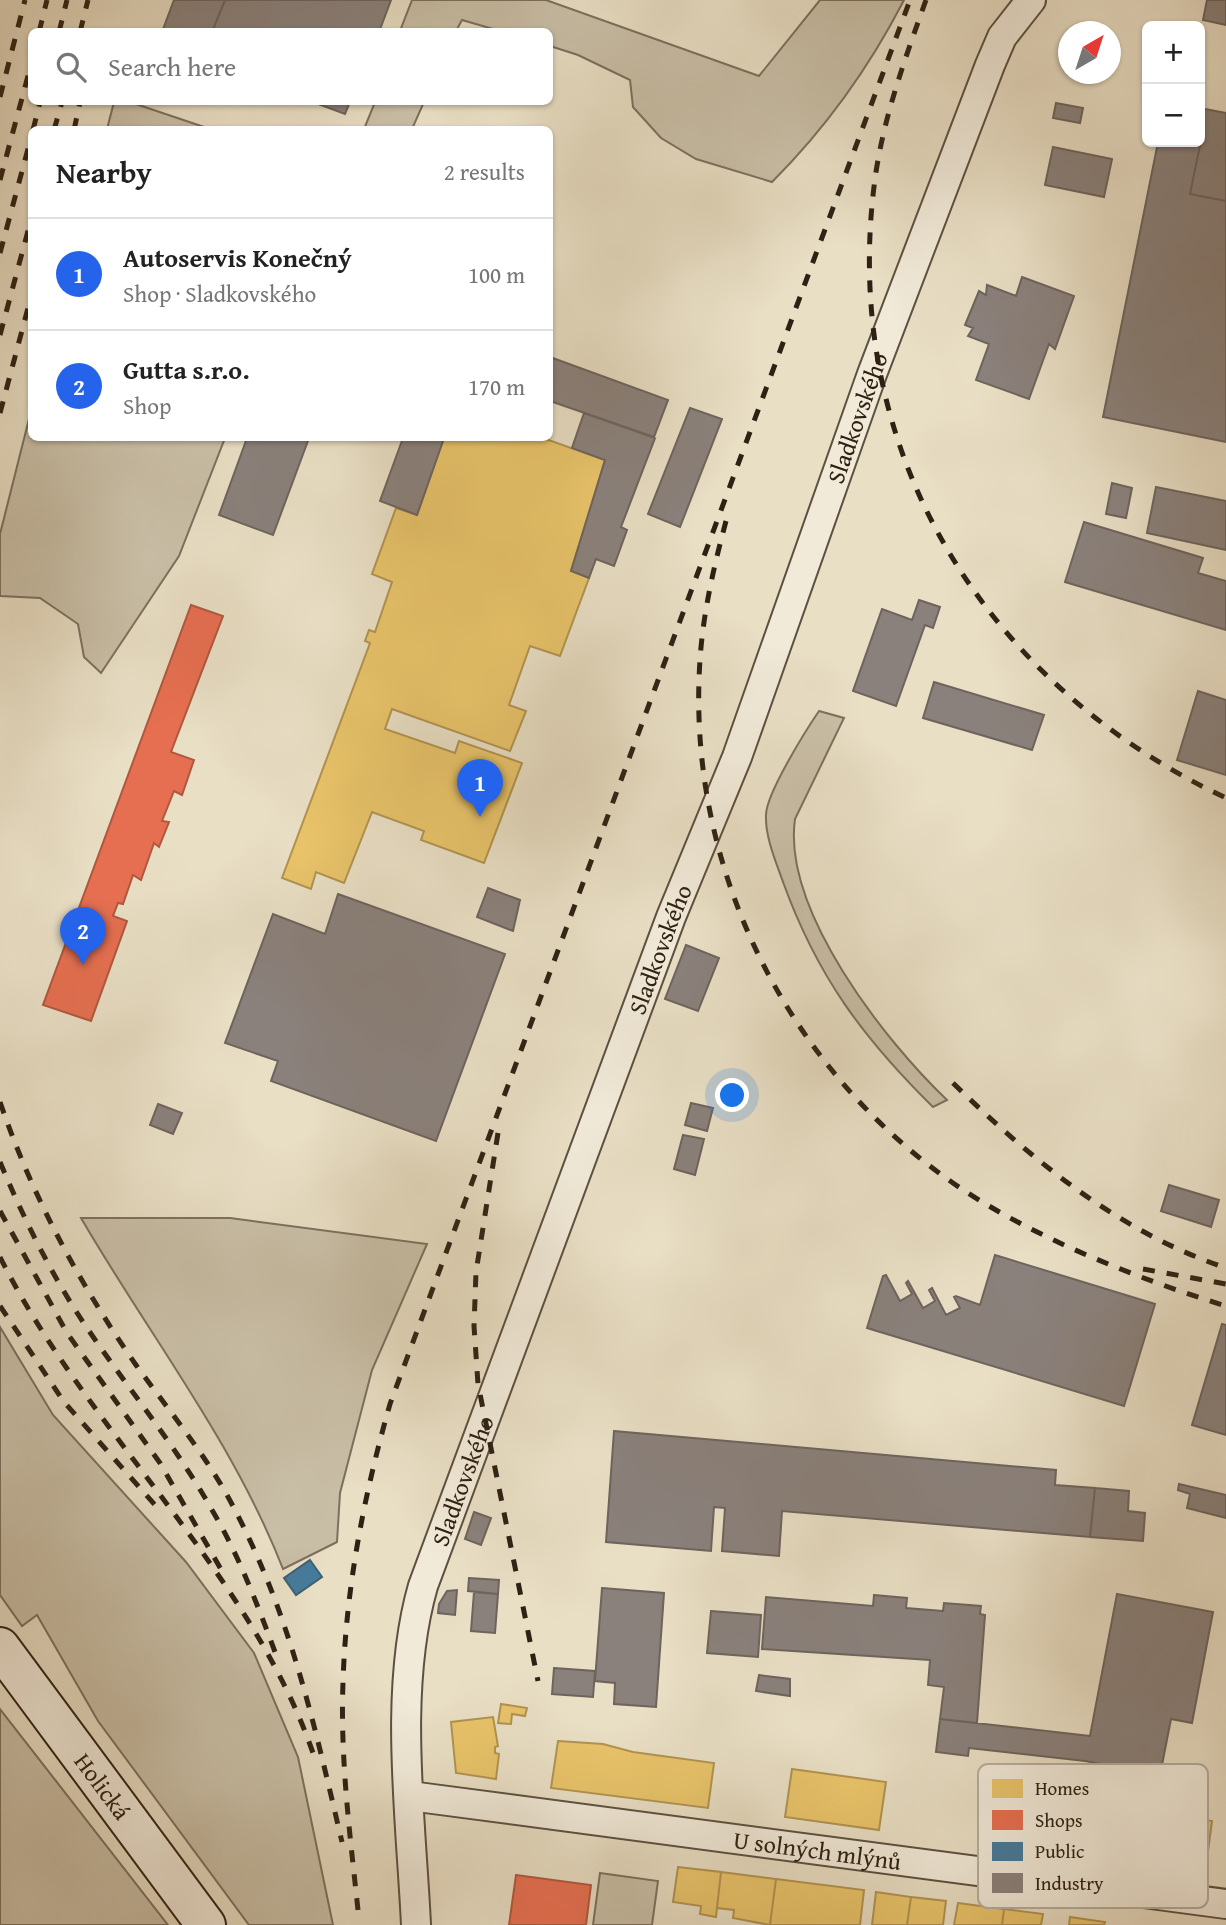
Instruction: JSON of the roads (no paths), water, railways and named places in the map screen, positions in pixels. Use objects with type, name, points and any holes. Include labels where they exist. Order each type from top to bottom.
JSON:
[{"type":"street","name":"Sladkovského","points":[[416,1925],[408,1663],[411,1626],[423,1587],[671,917],[737,757],[875,366],[990,65],[1002,37],[1031,0]]},
{"type":"street","name":"Holická","points":[[0,1647],[206,1925]]},
{"type":"street","name":"U solných mlýnů","points":[[410,1796],[978,1871]]},
{"type":"street","name":"U solných mlýnů","points":[[1208,1902],[1226,1904]]},
{"type":"railway","points":[[0,97],[25,0]]},
{"type":"railway","points":[[40,28],[47,0]]},
{"type":"railway","points":[[60,28],[67,0]]},
{"type":"railway","points":[[81,28],[88,0]]},
{"type":"railway","points":[[358,1910],[344,1768],[342,1711],[345,1647],[358,1542],[372,1472],[390,1404],[910,0]]},
{"type":"railway","points":[[926,0],[897,85],[880,150],[876,172],[870,272],[879,368],[905,459],[944,544],[997,621],[1062,690],[1139,749],[1226,798]]},
{"type":"railway","points":[[0,180],[28,76]]},
{"type":"railway","points":[[34,126],[39,105]]},
{"type":"railway","points":[[55,126],[61,105]]},
{"type":"railway","points":[[75,126],[79,105]]},
{"type":"railway","points":[[0,253],[28,149]]},
{"type":"railway","points":[[0,335],[28,231]]},
{"type":"railway","points":[[0,413],[28,308]]},
{"type":"railway","points":[[726,521],[710,590],[700,660],[700,737],[710,812],[730,885],[758,954],[795,1020],[841,1081],[893,1135],[953,1183],[1015,1221],[1085,1254],[1157,1283],[1226,1306]]},
{"type":"railway","points":[[953,1083],[1014,1140],[1079,1191],[1149,1235],[1226,1268]]},
{"type":"railway","points":[[0,1102],[42,1205],[76,1271],[136,1365],[206,1461],[249,1537],[297,1665],[342,1842]]},
{"type":"railway","points":[[498,1133],[476,1272],[474,1326],[478,1384],[538,1681]]},
{"type":"railway","points":[[0,1162],[59,1284],[166,1438],[222,1528],[248,1583],[278,1660]]},
{"type":"railway","points":[[0,1211],[67,1333],[160,1463],[222,1571]]},
{"type":"railway","points":[[0,1257],[36,1321],[76,1382],[209,1562],[250,1623],[285,1687],[313,1753]]},
{"type":"railway","points":[[1143,1269],[1226,1284]]},
{"type":"railway","points":[[0,1306],[64,1402],[155,1505]]},
{"type":"place","name":"Autoservis Konečný","points":[[480,817]]},
{"type":"place","name":"Gutta s.r.o.","points":[[83,965]]}]
